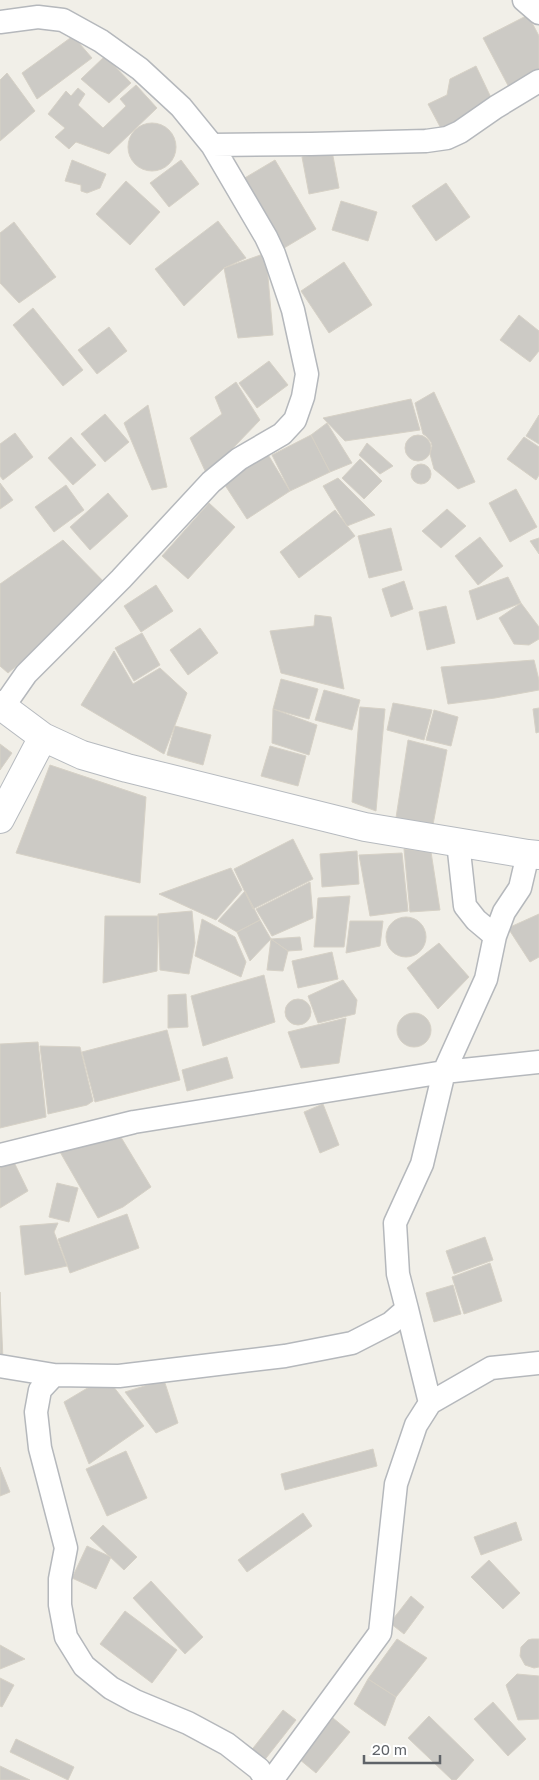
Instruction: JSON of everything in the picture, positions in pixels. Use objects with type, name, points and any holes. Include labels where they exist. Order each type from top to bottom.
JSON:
[{"type":"street","points":[[524,0],[539,13]]},
{"type":"street","points":[[0,22],[38,17],[63,20],[101,41],[140,69],[174,101],[212,144],[274,254],[294,310],[307,374],[295,420],[282,434],[239,459],[211,482],[121,579],[26,674],[2,706],[43,737],[82,755],[127,768],[365,827],[534,854],[520,888],[504,912],[495,936],[486,979],[444,1072],[422,1164],[395,1223],[398,1274],[430,1403]]},
{"type":"street","points":[[212,144],[311,144],[426,141],[447,138],[460,132],[496,107],[539,82]]},
{"type":"street","points":[[0,819],[43,737]]},
{"type":"street","points":[[458,842],[465,906],[476,920],[495,936]]},
{"type":"street","points":[[0,1155],[134,1122],[444,1072],[539,1062]]},
{"type":"street","points":[[0,1366],[54,1375],[119,1376],[304,1352],[352,1344],[391,1323],[408,1309]]},
{"type":"street","points":[[272,1780],[380,1633],[396,1484],[416,1425],[430,1403],[491,1368],[539,1363]]},
{"type":"street","points":[[54,1375],[40,1390],[36,1412],[40,1448],[66,1548],[60,1579],[60,1605],[66,1637],[84,1666],[111,1688],[135,1701],[188,1723],[227,1744],[259,1769],[266,1780]]},
{"type":"building","points":[[528,15],[539,36],[539,78],[512,93],[483,38]]},
{"type":"building","points":[[73,36],[92,58],[37,99],[22,73]]},
{"type":"building","points":[[105,56],[131,83],[109,103],[81,79]]},
{"type":"building","points":[[476,66],[495,106],[445,136],[428,104],[447,95],[450,79]]},
{"type":"building","points":[[7,73],[35,111],[0,141],[0,80]]},
{"type":"building","points":[[136,85],[157,108],[109,154],[76,142],[69,149],[55,137],[65,128],[48,114],[66,91],[71,96],[78,88],[85,94],[78,105],[103,128],[126,106],[120,99]]},
{"type":"building","points":[[147,123],[157,123],[169,130],[176,142],[176,152],[169,164],[157,171],[147,171],[139,167],[132,160],[128,152],[128,142],[132,134],[139,127]]},
{"type":"building","points":[[332,151],[339,188],[309,194],[302,157]]},
{"type":"building","points":[[72,160],[106,174],[100,188],[87,193],[81,191],[81,185],[65,181]]},
{"type":"building","points":[[181,160],[199,184],[169,207],[150,183]]},
{"type":"building","points":[[275,160],[316,229],[279,251],[238,182]]},
{"type":"building","points":[[126,181],[160,212],[130,245],[96,214]]},
{"type":"building","points":[[446,183],[470,217],[436,241],[412,206]]},
{"type":"building","points":[[341,201],[377,212],[368,241],[332,230]]},
{"type":"building","points":[[218,221],[246,258],[224,268],[184,306],[155,269]]},
{"type":"building","points":[[14,222],[56,277],[19,303],[0,283],[0,233]]},
{"type":"building","points":[[266,253],[273,335],[238,338],[224,268]]},
{"type":"building","points":[[344,262],[372,305],[329,333],[301,291]]},
{"type":"building","points":[[33,308],[83,370],[63,386],[13,325]]},
{"type":"building","points":[[519,315],[539,331],[539,351],[530,362],[500,340]]},
{"type":"building","points":[[109,327],[127,351],[97,374],[78,350]]},
{"type":"building","points":[[269,361],[288,385],[257,408],[239,383]]},
{"type":"building","points":[[236,382],[260,420],[207,475],[190,438],[222,414],[215,397]]},
{"type":"building","points":[[434,392],[475,482],[458,489],[434,469],[430,454],[431,442],[423,434],[415,403]]},
{"type":"building","points":[[411,399],[420,430],[345,441],[323,418]]},
{"type":"building","points":[[148,405],[167,487],[152,490],[124,423]]},
{"type":"building","points":[[105,414],[129,442],[105,462],[81,434]]},
{"type":"building","points":[[539,415],[539,444],[526,436]]},
{"type":"building","points":[[327,423],[352,463],[330,472],[311,435]]},
{"type":"building","points":[[15,433],[33,457],[3,480],[0,476],[0,444]]},
{"type":"building","points":[[311,435],[330,472],[290,491],[272,455]]},
{"type":"building","points":[[418,435],[427,439],[431,448],[427,457],[418,461],[409,457],[405,448],[409,439]]},
{"type":"building","points":[[71,437],[96,465],[73,485],[48,458]]},
{"type":"building","points":[[524,437],[539,447],[539,475],[536,480],[507,459]]},
{"type":"building","points":[[367,443],[393,466],[380,474],[359,455]]},
{"type":"building","points":[[267,453],[290,491],[247,519],[223,482]]},
{"type":"building","points":[[360,459],[382,481],[364,499],[342,478]]},
{"type":"building","points":[[421,464],[428,467],[431,474],[428,481],[421,484],[414,481],[411,474],[414,467]]},
{"type":"building","points":[[338,478],[375,515],[347,526],[323,486]]},
{"type":"building","points":[[0,483],[13,500],[0,509]]},
{"type":"building","points":[[66,485],[84,510],[54,532],[35,507]]},
{"type":"building","points":[[516,489],[537,527],[510,542],[489,503]]},
{"type":"building","points":[[108,493],[128,516],[90,550],[70,527]]},
{"type":"building","points":[[209,503],[235,527],[188,579],[162,556]]},
{"type":"building","points":[[447,509],[466,526],[441,548],[422,531]]},
{"type":"building","points":[[335,510],[355,536],[299,578],[280,552]]},
{"type":"building","points":[[391,528],[402,570],[369,578],[358,536]]},
{"type":"building","points":[[480,537],[503,566],[478,585],[455,556]]},
{"type":"building","points":[[539,538],[539,554],[530,541]]},
{"type":"building","points":[[63,540],[110,588],[8,673],[0,666],[0,584]]},
{"type":"building","points":[[508,577],[521,603],[477,620],[469,591]]},
{"type":"building","points":[[404,581],[413,609],[391,617],[382,589]]},
{"type":"building","points":[[156,585],[173,611],[141,632],[124,606]]},
{"type":"building","points":[[521,603],[539,627],[539,639],[529,645],[514,644],[499,618]]},
{"type":"building","points":[[446,606],[455,643],[427,650],[419,612]]},
{"type":"building","points":[[315,615],[331,617],[344,689],[281,673],[270,631],[314,626]]},
{"type":"building","points":[[200,628],[218,653],[188,675],[170,650]]},
{"type":"building","points":[[142,633],[160,665],[134,681],[115,648]]},
{"type":"building","points":[[114,651],[133,684],[160,668],[187,693],[164,754],[81,705]]},
{"type":"building","points":[[534,660],[539,680],[539,690],[448,704],[441,667]]},
{"type":"building","points":[[281,679],[318,689],[309,719],[273,709]]},
{"type":"building","points":[[324,690],[360,700],[352,730],[315,720]]},
{"type":"building","points":[[393,703],[432,710],[424,740],[387,730]]},
{"type":"building","points":[[360,707],[385,709],[376,811],[352,802]]},
{"type":"building","points":[[539,708],[539,732],[536,733],[533,709]]},
{"type":"building","points":[[273,709],[317,725],[309,755],[272,743]]},
{"type":"building","points":[[434,710],[458,717],[451,746],[426,740]]},
{"type":"building","points":[[175,726],[211,735],[203,765],[167,755]]},
{"type":"building","points":[[408,740],[447,750],[432,830],[395,824]]},
{"type":"building","points":[[0,744],[12,753],[0,770]]},
{"type":"building","points":[[270,746],[306,756],[298,786],[261,776]]},
{"type":"building","points":[[50,765],[146,797],[140,883],[16,853]]},
{"type":"building","points":[[293,839],[313,879],[253,909],[234,869]]},
{"type":"building","points":[[404,849],[431,852],[440,910],[410,912]]},
{"type":"building","points":[[357,851],[359,884],[322,887],[320,854]]},
{"type":"building","points":[[402,853],[408,911],[370,916],[359,855]]},
{"type":"building","points":[[231,868],[242,890],[216,920],[159,894]]},
{"type":"building","points":[[310,882],[313,918],[272,936],[256,909]]},
{"type":"building","points":[[245,891],[260,920],[237,932],[218,921]]},
{"type":"building","points":[[350,896],[344,947],[314,947],[318,898]]},
{"type":"building","points":[[192,911],[195,943],[189,974],[160,970],[158,914]]},
{"type":"building","points":[[539,914],[539,957],[530,962],[508,928]]},
{"type":"building","points":[[105,916],[158,916],[157,971],[103,983]]},
{"type":"building","points":[[410,917],[417,920],[423,926],[426,937],[425,945],[417,954],[410,957],[402,957],[395,954],[387,945],[386,933],[389,926],[398,918]]},
{"type":"building","points":[[202,919],[235,937],[246,962],[241,977],[195,956]]},
{"type":"building","points":[[260,920],[271,939],[250,961],[237,932]]},
{"type":"building","points":[[350,921],[383,921],[380,946],[346,953]]},
{"type":"building","points":[[300,937],[302,950],[288,951],[271,939]]},
{"type":"building","points":[[271,939],[288,951],[283,971],[267,970]]},
{"type":"building","points":[[439,943],[469,977],[438,1009],[407,968]]},
{"type":"building","points":[[332,952],[338,979],[298,988],[292,961]]},
{"type":"building","points":[[264,975],[275,1022],[203,1046],[191,996]]},
{"type":"building","points":[[343,980],[357,1000],[355,1014],[318,1023],[308,996]]},
{"type":"building","points":[[186,994],[188,1027],[168,1028],[168,995]]},
{"type":"building","points":[[298,999],[307,1003],[311,1012],[307,1021],[298,1025],[289,1021],[285,1012],[289,1003]]},
{"type":"building","points":[[414,1013],[421,1014],[426,1018],[430,1023],[430,1037],[426,1042],[421,1046],[414,1047],[407,1046],[402,1042],[398,1037],[397,1030],[398,1023],[402,1018],[407,1014]]},
{"type":"building","points":[[346,1018],[339,1063],[301,1068],[288,1032]]},
{"type":"building","points":[[167,1030],[180,1080],[95,1102],[82,1052]]},
{"type":"building","points":[[38,1042],[46,1117],[0,1128],[0,1044]]},
{"type":"building","points":[[40,1046],[80,1047],[93,1101],[87,1105],[48,1114]]},
{"type":"building","points":[[227,1057],[233,1078],[187,1091],[182,1070]]},
{"type":"building","points":[[323,1104],[339,1145],[320,1153],[304,1112]]},
{"type":"building","points":[[116,1129],[151,1187],[123,1207],[98,1218],[56,1145]]},
{"type":"building","points":[[11,1156],[28,1191],[0,1208],[0,1162]]},
{"type":"building","points":[[57,1183],[78,1188],[69,1222],[49,1217]]},
{"type":"building","points":[[127,1214],[139,1248],[70,1273],[58,1239]]},
{"type":"building","points":[[58,1223],[54,1232],[67,1266],[25,1275],[20,1226]]},
{"type":"building","points":[[485,1237],[493,1260],[454,1274],[446,1251]]},
{"type":"building","points":[[490,1263],[502,1301],[464,1314],[452,1277]]},
{"type":"building","points":[[453,1285],[461,1314],[434,1322],[426,1293]]},
{"type":"building","points":[[0,1292],[3,1359],[0,1357]]},
{"type":"building","points":[[106,1377],[144,1426],[89,1464],[64,1402]]},
{"type":"building","points":[[164,1380],[178,1423],[156,1433],[125,1392]]},
{"type":"building","points":[[373,1449],[377,1466],[285,1490],[281,1474]]},
{"type":"building","points":[[126,1451],[147,1498],[107,1516],[86,1469]]},
{"type":"building","points":[[0,1467],[10,1492],[0,1496]]},
{"type":"building","points":[[303,1513],[312,1526],[247,1572],[238,1560]]},
{"type":"building","points":[[516,1522],[522,1540],[481,1555],[474,1537]]},
{"type":"building","points":[[103,1525],[137,1557],[124,1570],[90,1538]]},
{"type":"building","points":[[87,1546],[111,1557],[96,1589],[72,1578]]},
{"type":"building","points":[[489,1560],[520,1593],[503,1609],[471,1577]]},
{"type":"building","points":[[151,1581],[203,1637],[185,1654],[133,1598]]},
{"type":"building","points":[[411,1596],[424,1607],[404,1634],[390,1623]]},
{"type":"building","points":[[125,1611],[177,1650],[152,1683],[100,1644]]},
{"type":"building","points":[[397,1639],[427,1658],[396,1697],[368,1679]]},
{"type":"building","points":[[539,1639],[539,1667],[534,1668],[525,1665],[520,1656],[521,1647],[528,1640]]},
{"type":"building","points":[[0,1645],[25,1659],[0,1669]]},
{"type":"building","points":[[517,1674],[539,1676],[539,1719],[518,1720],[506,1685]]},
{"type":"building","points":[[0,1678],[14,1685],[2,1707],[0,1706]]},
{"type":"building","points":[[368,1679],[396,1697],[385,1726],[354,1704]]},
{"type":"building","points":[[493,1702],[526,1739],[508,1756],[474,1719]]},
{"type":"building","points":[[283,1710],[296,1720],[263,1762],[250,1752]]},
{"type":"building","points":[[429,1716],[474,1760],[456,1780],[452,1780],[408,1738]]},
{"type":"building","points":[[333,1718],[350,1732],[316,1773],[299,1759]]},
{"type":"building","points":[[16,1739],[74,1767],[68,1780],[10,1752]]},
{"type":"building","points":[[0,1766],[30,1780],[0,1780]]}]
